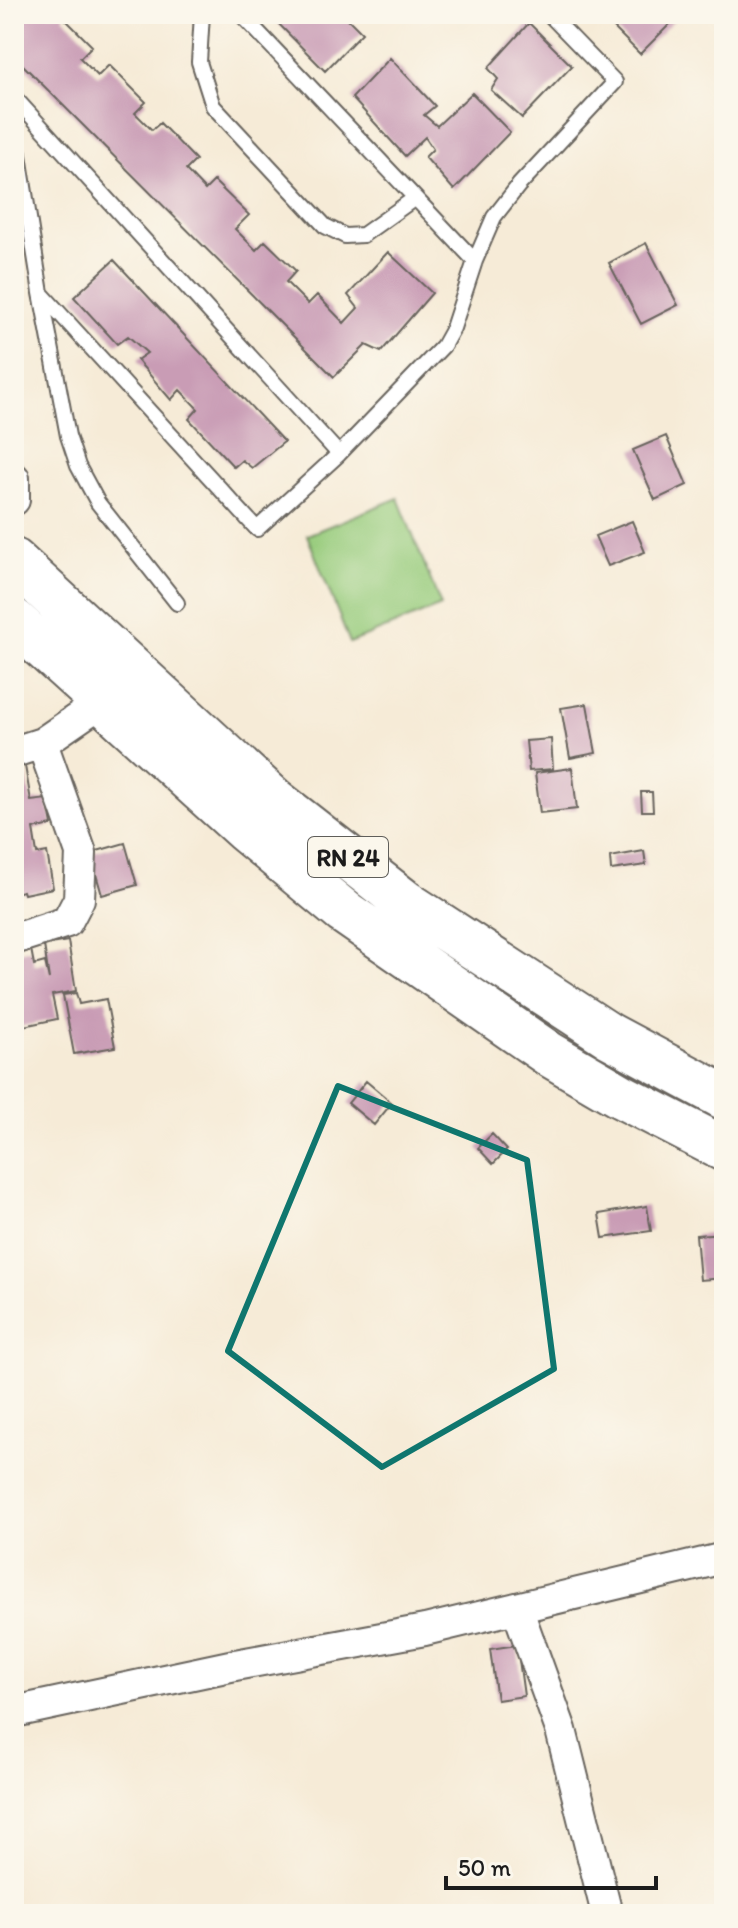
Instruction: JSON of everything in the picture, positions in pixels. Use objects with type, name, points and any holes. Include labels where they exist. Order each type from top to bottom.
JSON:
[{"type":"highway","name":"RN 24","points":[[14,561],[274,800],[406,903],[610,1036],[724,1097]]},
{"type":"highway","name":"RN 24","points":[[14,621],[244,829],[344,912],[549,1054],[621,1096],[724,1149]]},
{"type":"street","points":[[14,478],[14,500]]},
{"type":"street","points":[[14,939],[67,922],[79,899],[81,853],[28,747],[103,701]]},
{"type":"street","points":[[14,1712],[235,1665],[425,1630],[724,1558]]},
{"type":"street","points":[[517,1608],[561,1730],[607,1914]]},
{"type":"lane","points":[[202,14],[199,62],[213,106],[325,226],[345,236],[363,235],[415,198]]},
{"type":"lane","points":[[241,14],[475,261]]},
{"type":"lane","points":[[41,293],[257,529],[339,454],[443,346],[453,328],[475,261],[494,217],[519,185],[615,82],[549,14]]},
{"type":"lane","points":[[14,97],[339,454]]},
{"type":"lane","points":[[14,137],[68,436],[78,466],[98,503],[177,603]]},
{"type":"highlighted area","points":[[338,1086],[527,1160],[554,1369],[382,1467],[228,1351]]},
{"type":"green space","points":[[398,498],[441,606],[350,643],[307,535]]},
{"type":"building","points":[[14,14],[66,14],[63,17],[92,46],[80,58],[98,76],[109,65],[146,102],[135,113],[152,130],[160,123],[196,160],[186,170],[205,190],[214,181],[249,215],[235,229],[256,250],[265,241],[296,271],[286,282],[308,304],[317,295],[344,323],[358,308],[348,295],[388,252],[432,293],[381,352],[366,345],[334,377],[14,56]]},
{"type":"building","points":[[269,14],[343,14],[362,33],[325,71]]},
{"type":"building","points":[[600,14],[680,14],[640,54]]},
{"type":"building","points":[[529,23],[572,66],[522,118],[491,90],[498,79],[488,68]]},
{"type":"building","points":[[390,58],[435,106],[424,115],[437,126],[472,93],[510,132],[454,190],[425,157],[433,149],[425,137],[405,156],[352,98]]},
{"type":"building","points":[[646,243],[678,305],[641,324],[609,263]]},
{"type":"building","points":[[114,260],[284,442],[252,468],[242,460],[234,467],[189,419],[198,409],[180,390],[171,400],[137,360],[147,353],[128,336],[117,344],[74,297]]},
{"type":"building","points":[[666,436],[687,485],[655,500],[633,450]]},
{"type":"building","points":[[632,521],[645,552],[608,566],[595,536]]},
{"type":"building","points":[[587,704],[596,753],[570,758],[561,708]]},
{"type":"building","points":[[551,739],[553,769],[529,771],[526,741]]},
{"type":"building","points":[[25,766],[31,801],[47,799],[52,825],[33,829],[37,854],[47,852],[53,888],[24,894],[23,891],[14,893],[14,768]]},
{"type":"building","points":[[572,768],[577,809],[540,813],[535,773]]},
{"type":"building","points":[[641,792],[652,792],[653,811],[642,811]]},
{"type":"building","points":[[125,843],[137,885],[102,895],[90,853]]},
{"type":"building","points":[[644,851],[646,865],[611,870],[610,857]]},
{"type":"building","points":[[68,941],[76,991],[52,995],[57,1019],[14,1028],[14,953],[31,949],[34,965],[45,962],[49,979],[44,945]]},
{"type":"building","points":[[76,993],[79,1004],[106,999],[115,1047],[74,1054],[63,995]]},
{"type":"building","points":[[366,1081],[392,1103],[374,1125],[348,1103]]},
{"type":"building","points":[[492,1134],[507,1150],[493,1164],[478,1148]]},
{"type":"building","points":[[647,1206],[651,1231],[603,1238],[599,1214]]},
{"type":"building","points":[[724,1233],[724,1278],[700,1280],[696,1235]]},
{"type":"building","points":[[517,1645],[524,1696],[497,1700],[490,1649]]}]
